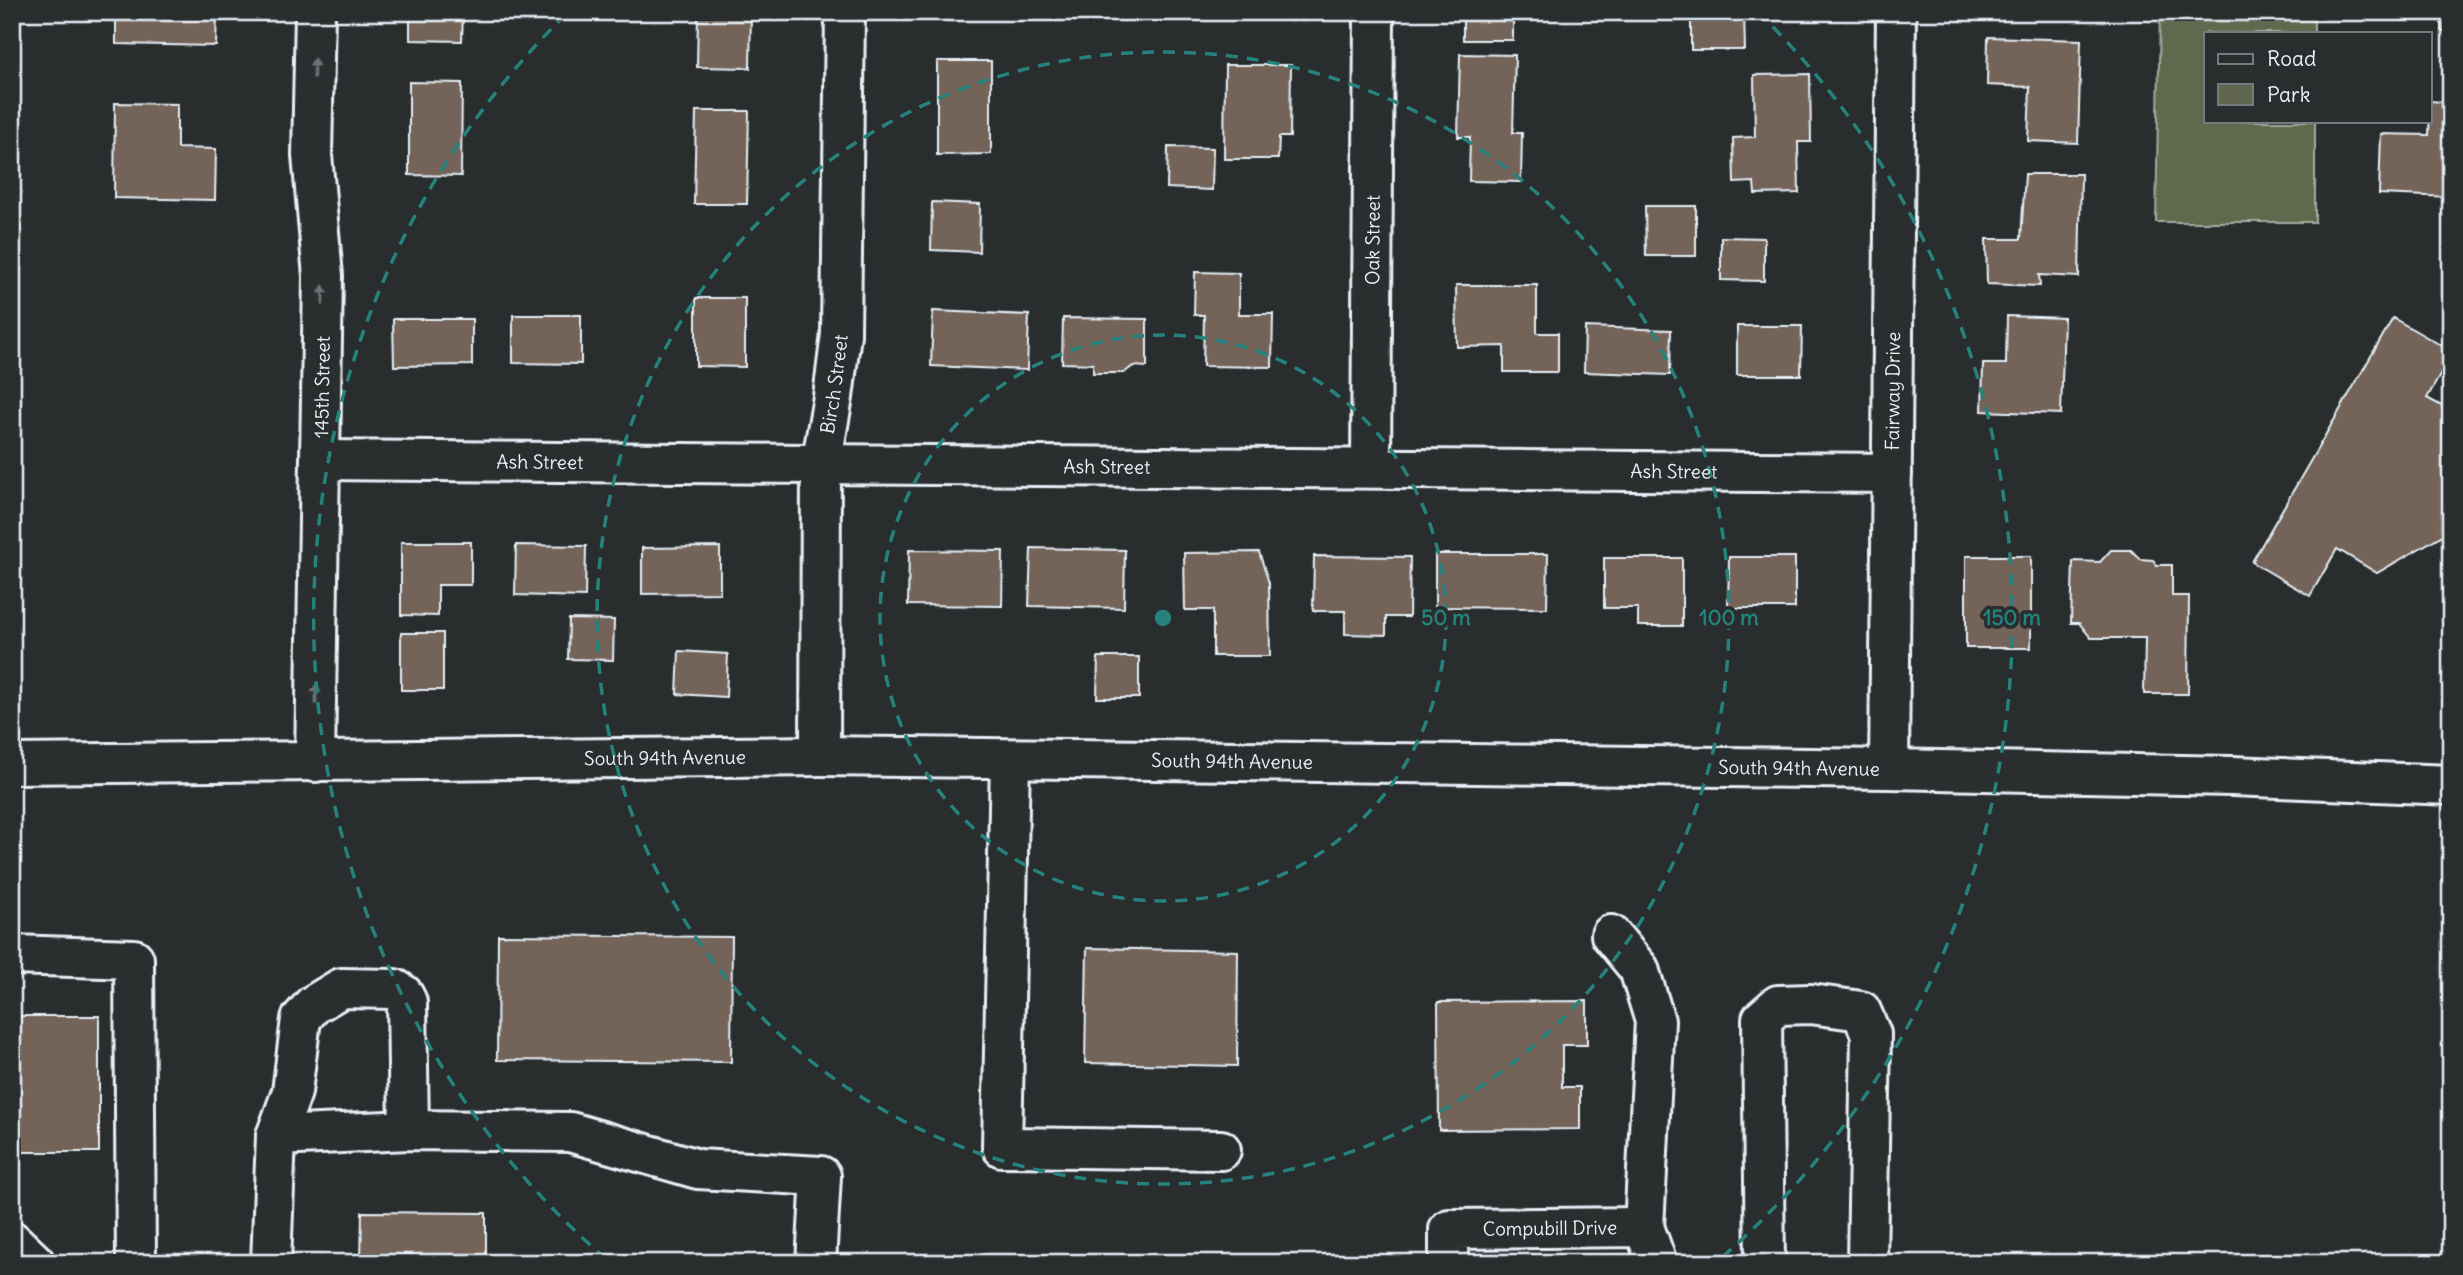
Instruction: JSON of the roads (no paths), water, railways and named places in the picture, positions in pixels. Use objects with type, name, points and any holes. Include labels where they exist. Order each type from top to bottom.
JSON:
[{"type":"street","name":"145th Street","points":[[315,12],[312,155],[323,276],[315,762]]},
{"type":"street","name":"Birch Street","points":[[820,756],[821,465],[841,334],[845,12]]},
{"type":"street","name":"Oak Street","points":[[1371,468],[1374,12]]},
{"type":"street","name":"Fairway Drive","points":[[1889,769],[1896,12]]},
{"type":"street","name":"Ash Street","points":[[321,460],[1892,473]]},
{"type":"street","name":"South 94th Avenue","points":[[12,764],[820,756],[1889,769],[2232,776],[2451,785]]},
{"type":"street","points":[[1010,759],[1002,1147],[1221,1150]]},
{"type":"street","points":[[1611,935],[1639,970],[1655,1021],[1644,1227]]},
{"type":"street","points":[[12,955],[134,959],[136,1263]]},
{"type":"street","points":[[271,1263],[276,1136],[292,1092],[301,1019],[313,1005],[341,988],[395,989],[403,994],[407,1002],[409,1130]]},
{"type":"street","points":[[1765,1263],[1762,1019],[1778,1004],[1811,1004],[1861,1011],[1871,1034],[1867,1263]]},
{"type":"street","points":[[276,1136],[409,1130],[570,1132],[698,1169],[821,1176],[816,1263]]},
{"type":"street","name":"Compubill Drive","points":[[1449,1263],[1449,1229],[1644,1227],[1657,1263]]},
{"type":"street","points":[[12,1241],[36,1263]]}]
